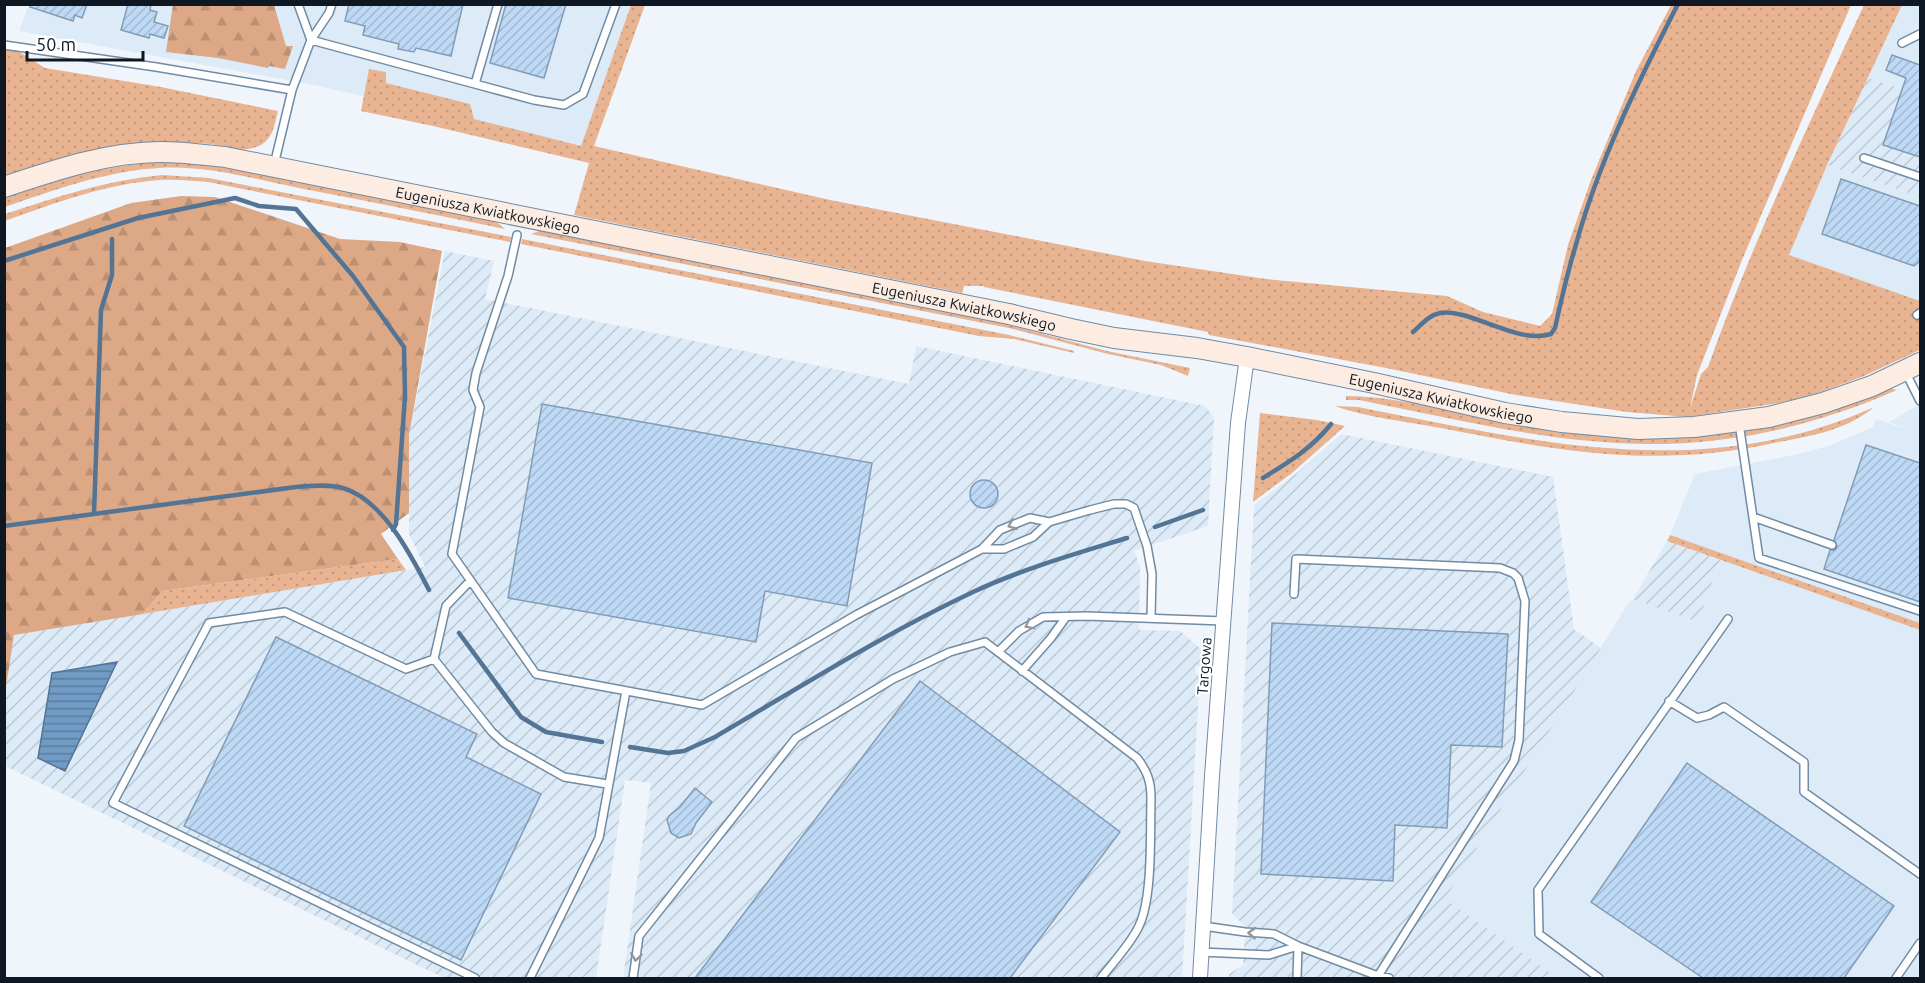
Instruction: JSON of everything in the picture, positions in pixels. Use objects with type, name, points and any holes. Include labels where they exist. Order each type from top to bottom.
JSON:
[{"type":"main road","name":"Eugeniusza Kwiatkowskiego","points":[[4,187],[84,163],[141,153],[161,152],[214,156],[1009,314],[1071,329],[1247,357],[1374,383],[1478,408],[1562,422],[1647,429],[1739,422],[1823,403],[1872,386],[1913,367]]},
{"type":"street","name":"Targowa","points":[[1200,978],[1211,787],[1238,423],[1247,357]]},
{"type":"lane","points":[[298,4],[311,40]]},
{"type":"lane","points":[[274,168],[292,90],[311,40],[329,13],[332,4]]},
{"type":"lane","points":[[474,84],[498,4]]},
{"type":"lane","points":[[311,40],[534,100],[564,105],[583,94],[616,4]]},
{"type":"lane","points":[[1902,43],[1920,34]]},
{"type":"lane","points":[[4,45],[292,90]]},
{"type":"lane","points":[[1864,158],[1920,177]]},
{"type":"lane","points":[[517,235],[508,276],[476,373],[473,390],[480,407],[452,554],[536,674],[702,705],[865,610],[982,549],[1000,530],[1030,518],[1049,522],[1114,504],[1126,504],[1134,508],[1147,546],[1152,574],[1151,618]]},
{"type":"lane","points":[[1913,367],[1920,401]]},
{"type":"lane","points":[[1739,422],[1759,558],[1920,611]]},
{"type":"lane","points":[[1753,517],[1832,544]]},
{"type":"lane","points":[[982,549],[1004,549],[1033,537],[1049,522]]},
{"type":"lane","points":[[1294,594],[1296,559],[1500,568],[1513,573],[1518,578],[1525,601],[1519,740],[1514,761],[1378,976]]},
{"type":"lane","points":[[434,659],[446,606],[470,581]]},
{"type":"lane","points":[[434,659],[406,669],[285,612],[209,623],[113,803],[475,978]]},
{"type":"lane","points":[[999,651],[1018,631],[1043,617],[1224,621]]},
{"type":"lane","points":[[1022,671],[1052,638],[1066,617]]},
{"type":"lane","points":[[1599,978],[1539,934],[1538,890],[1728,619]]},
{"type":"lane","points":[[633,978],[639,936],[796,738],[893,679],[950,652],[985,642],[1137,758],[1146,771],[1151,785],[1147,892],[1144,910],[1139,928],[1101,978]]},
{"type":"lane","points":[[434,659],[492,732],[504,743],[564,777],[607,784]]},
{"type":"lane","points":[[530,978],[599,838],[607,784],[626,691]]},
{"type":"lane","points":[[1669,701],[1697,718],[1724,707],[1804,762],[1804,792],[1920,874]]},
{"type":"lane","points":[[1203,926],[1274,934],[1298,946],[1389,978]]},
{"type":"lane","points":[[1896,978],[1920,943]]},
{"type":"lane","points":[[1201,951],[1269,955],[1298,946]]},
{"type":"lane","points":[[1297,978],[1298,946]]},
{"type":"shaded area","points":[[29,4],[635,5],[582,148],[319,86],[19,31]]},
{"type":"shaded area","points":[[631,5],[645,5],[594,146],[830,200],[1145,261],[1266,279],[1447,296],[1483,312],[1540,326],[1552,314],[1568,245],[1591,180],[1636,71],[1671,5],[1851,5],[1742,260],[1697,375],[1690,408],[1701,374],[1708,367],[1762,229],[1864,5],[1902,5],[1827,165],[1789,255],[1920,301],[1920,350],[1864,376],[1815,394],[1779,403],[1687,417],[1627,412],[1516,395],[1209,335],[1208,332],[984,286],[964,286],[962,293],[574,215],[589,163],[361,111],[369,69],[386,72],[386,83],[470,104],[474,119],[581,146]]},
{"type":"shaded area","points":[[1902,5],[1920,5],[1920,95],[1868,78]]},
{"type":"shaded area","points":[[4,49],[16,50],[45,68],[161,87],[278,111],[269,138],[261,145],[250,149],[166,142],[120,145],[81,153],[5,176]]},
{"type":"shaded area","points":[[1868,78],[1920,95],[1920,197],[1827,165]]},
{"type":"shaded area","points":[[167,162],[244,171],[495,221],[505,229],[230,174],[177,168],[139,170],[100,177],[5,207],[4,197],[64,179],[105,169]]},
{"type":"shaded area","points":[[1827,165],[1920,197],[1920,301],[1788,255]]},
{"type":"shaded area","points":[[162,175],[209,178],[511,237],[510,242],[208,182],[179,180],[121,185],[62,201],[5,221],[5,214],[63,196],[102,185]]},
{"type":"shaded area","points":[[542,230],[994,321],[1107,351],[1190,368],[1188,376],[1161,365],[1108,354],[1009,328],[531,234]]},
{"type":"shaded area","points":[[522,239],[1009,335],[1074,351],[1074,353],[1014,339],[979,336],[521,244]]},
{"type":"shaded area","points":[[445,251],[494,261],[485,299],[909,384],[916,346],[1205,406],[1214,418],[1208,526],[1134,551],[1140,566],[1139,630],[1180,631],[1201,649],[1200,666],[1196,666],[1195,673],[1200,674],[1182,978],[623,978],[651,783],[625,780],[596,978],[444,978],[5,766],[5,694],[14,635],[425,567],[409,534],[409,435]]},
{"type":"shaded area","points":[[1889,388],[1897,390],[1823,418],[1785,428],[1747,436],[1670,444],[1631,444],[1562,438],[1475,424],[1359,400],[1346,400],[1346,396],[1391,399],[1502,422],[1572,433],[1619,437],[1664,437],[1710,434],[1799,419]]},
{"type":"shaded area","points":[[1920,404],[1920,623],[1670,535],[1695,474],[1799,454],[1831,445],[1873,427],[1876,419],[1911,431],[1889,422]]},
{"type":"shaded area","points":[[1335,406],[1358,407],[1552,442],[1616,449],[1680,450],[1744,445],[1808,431],[1872,409],[1840,427],[1803,437],[1731,451],[1648,456],[1607,454],[1526,444],[1373,416]]},
{"type":"shaded area","points":[[1260,413],[1345,426],[1292,473],[1253,502]]},
{"type":"shaded area","points":[[1341,434],[1553,477],[1574,629],[1601,648],[1445,899],[1558,978],[1229,978],[1229,974],[1243,965],[1244,954],[1245,926],[1232,914],[1254,505],[1298,472]]},
{"type":"shaded area","points":[[1670,535],[1920,623],[1920,630],[1667,541]]},
{"type":"shaded area","points":[[1667,541],[1720,560],[1698,622],[1633,599]]},
{"type":"shaded area","points":[[398,559],[406,570],[143,614],[162,591]]},
{"type":"shaded area","points":[[1720,560],[1920,630],[1920,978],[1558,978],[1444,899],[1627,605],[1633,599],[1698,622]]},
{"type":"green space","points":[[173,4],[274,5],[286,46],[293,46],[285,69],[166,52]]},
{"type":"green space","points":[[181,196],[215,197],[340,239],[400,242],[442,251],[409,435],[409,513],[381,534],[398,559],[162,591],[143,614],[14,635],[5,694],[5,248],[131,203]]},
{"type":"water","points":[[117,662],[65,771],[38,758],[52,673]]},
{"type":"building","points":[[30,4],[87,4],[82,18],[75,15],[73,21],[30,7]]},
{"type":"building","points":[[128,4],[151,4],[150,10],[157,12],[154,22],[168,26],[164,38],[150,34],[149,38],[121,30]]},
{"type":"building","points":[[349,4],[463,4],[451,56],[416,48],[414,52],[398,49],[399,44],[363,35],[365,26],[345,21]]},
{"type":"building","points":[[506,4],[566,4],[544,78],[490,63]]},
{"type":"building","points":[[1892,55],[1920,65],[1920,157],[1883,145],[1906,78],[1886,70]]},
{"type":"building","points":[[1841,179],[1920,206],[1920,261],[1914,266],[1822,234]]},
{"type":"building","points":[[542,404],[872,463],[847,606],[765,591],[756,642],[508,598]]},
{"type":"building","points":[[1866,445],[1920,463],[1920,602],[1824,569],[1830,550],[1835,550],[1837,546],[1834,540]]},
{"type":"building","points":[[984,480],[994,484],[998,494],[994,504],[984,508],[974,504],[970,494],[974,484]]},
{"type":"building","points":[[1272,623],[1508,634],[1502,747],[1451,745],[1447,828],[1395,825],[1393,881],[1261,874]]},
{"type":"building","points":[[276,637],[477,734],[466,757],[541,794],[461,960],[184,826]]},
{"type":"building","points":[[920,681],[1120,832],[1010,978],[695,978]]},
{"type":"building","points":[[1687,763],[1894,906],[1844,978],[1703,978],[1591,902]]},
{"type":"building","points":[[695,788],[712,802],[696,823],[691,834],[679,838],[671,833],[667,820]]},
{"type":"waterway","points":[[1413,332],[1432,316],[1452,313],[1524,335],[1551,334],[1555,328],[1572,258],[1595,185],[1634,93],[1678,4]]},
{"type":"waterway","points":[[4,261],[138,218],[235,198],[259,206],[296,209],[353,276],[404,347],[405,396],[396,524],[393,530]]},
{"type":"waterway","points":[[94,514],[101,310],[112,275],[112,239]]},
{"type":"waterway","points":[[1263,478],[1308,447],[1331,424]]},
{"type":"waterway","points":[[4,526],[296,487],[337,487],[357,494],[383,516],[414,561],[429,590]]},
{"type":"waterway","points":[[1155,527],[1203,510]]},
{"type":"waterway","points":[[630,747],[668,753],[684,751],[715,737],[875,643],[973,592],[1030,569],[1127,538]]},
{"type":"waterway","points":[[459,633],[521,717],[546,732],[602,742]]}]
